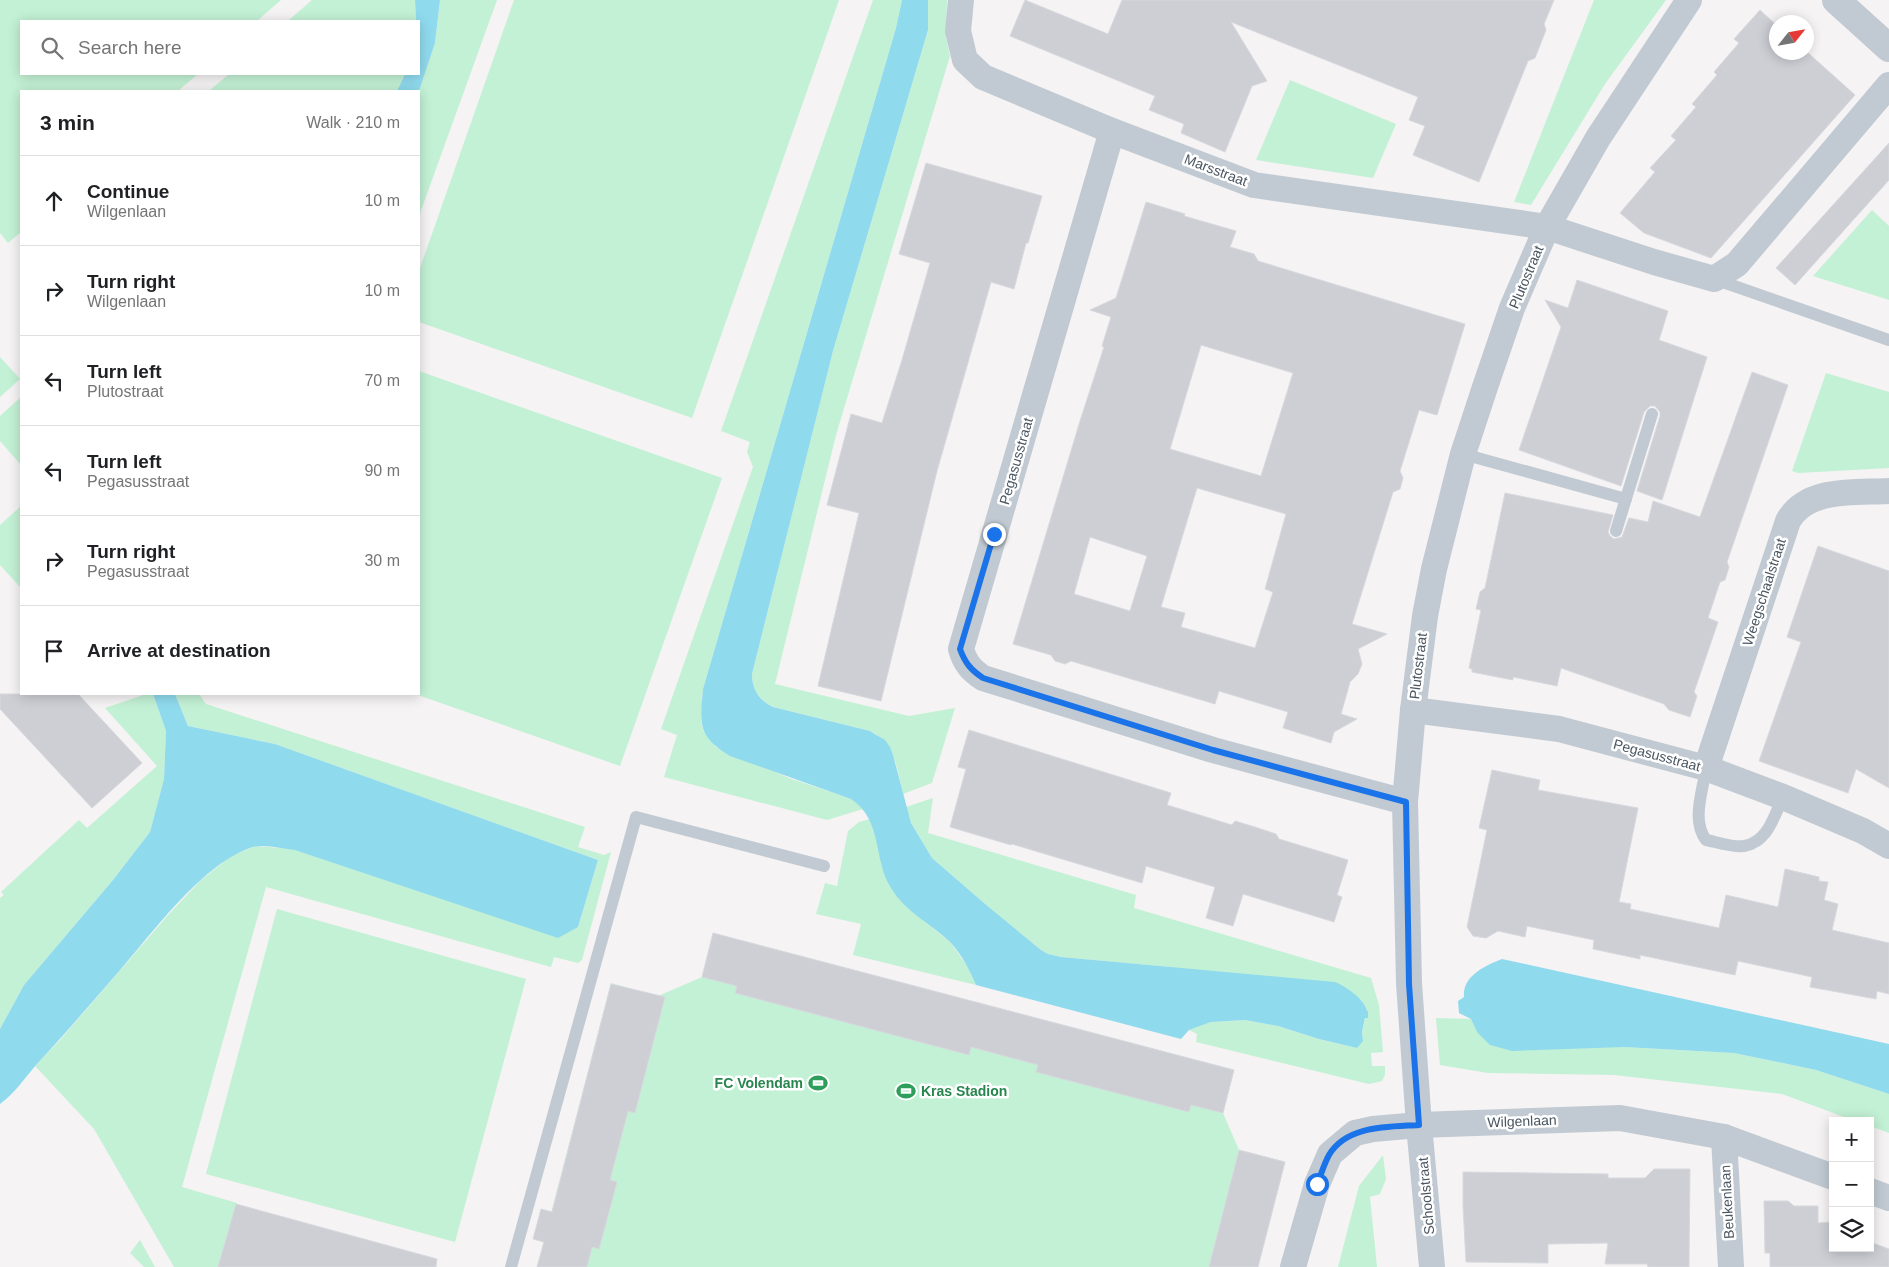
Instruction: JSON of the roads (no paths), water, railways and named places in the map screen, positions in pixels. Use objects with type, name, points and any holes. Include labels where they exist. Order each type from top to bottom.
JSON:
[{"type":"street","name":"Marsstraat","points":[[960,0],[958,31],[965,60],[983,77],[1112,131],[1254,185],[1547,227]]},
{"type":"street","name":"Plutostraat","points":[[1419,1125],[1409,984],[1406,802],[1413,710],[1425,616],[1434,569],[1463,454],[1512,308],[1547,227],[1598,138],[1689,0]]},
{"type":"street","points":[[1836,0],[1889,48]]},
{"type":"street","points":[[1547,227],[1654,262],[1714,279],[1737,264],[1889,85]]},
{"type":"street","name":"Pegasusstraat","points":[[1112,131],[960,649],[964,660],[972,670],[983,678],[1213,750],[1406,802]]},
{"type":"street","name":"Weegschaalstraat","points":[[1706,768],[1785,529],[1794,511],[1803,504],[1826,495],[1889,491]]},
{"type":"street","name":"Pegasusstraat","points":[[1413,710],[1559,729],[1706,768],[1783,797],[1863,831],[1889,846]]},
{"type":"street","name":"Wilgenlaan","points":[[1293,1267],[1317,1184],[1330,1154],[1355,1133],[1373,1129],[1419,1125],[1620,1118],[1724,1137],[1829,1176]]},
{"type":"street","name":"Schoolstraat","points":[[1419,1125],[1432,1267]]},
{"type":"street","name":"Beukenlaan","points":[[1724,1137],[1731,1267]]},
{"type":"street","points":[[1874,1192],[1889,1198]]},
{"type":"lane","points":[[1714,279],[1889,340]]},
{"type":"lane","points":[[1616,531],[1652,414]]},
{"type":"lane","points":[[1463,454],[1626,500]]},
{"type":"lane","points":[[1706,768],[1698,821],[1700,832],[1706,840],[1743,847],[1755,842],[1764,836],[1783,797]]},
{"type":"lane","points":[[511,1267],[636,818],[824,866]]},
{"type":"water","points":[[415,0],[440,0],[435,43],[419,90],[397,90],[405,75],[420,75],[420,20],[416,20]]},
{"type":"water","points":[[902,0],[928,0],[928,30],[833,351],[752,674],[755,690],[760,698],[773,707],[870,731],[885,740],[893,755],[911,823],[932,858],[1041,950],[1061,957],[1335,982],[1354,994],[1368,1011],[1368,1018],[1365,1018],[1362,1032],[1363,1041],[1357,1048],[1319,1039],[1278,1026],[1245,1020],[1211,1022],[1189,1030],[1181,1039],[976,985],[965,963],[951,943],[911,911],[891,888],[885,877],[873,829],[861,808],[851,799],[730,756],[711,742],[706,735],[703,728],[701,711],[703,689],[896,28]]},
{"type":"water","points":[[153,695],[175,695],[188,726],[275,744],[598,860],[578,927],[558,938],[295,850],[268,846],[253,847],[235,855],[216,867],[181,899],[15,1091],[0,1104],[0,1029],[24,985],[113,880],[150,832],[164,779],[166,731]]},
{"type":"water","points":[[1502,959],[1889,1044],[1889,1094],[1816,1070],[1734,1053],[1624,1047],[1512,1051],[1490,1045],[1477,1032],[1471,1019],[1459,1013],[1458,1001],[1464,997],[1467,983],[1476,972]]},
{"type":"place","name":"FC Volendam","points":[[818,1083]]},
{"type":"place","name":"Kras Stadion","points":[[906,1091]]}]
